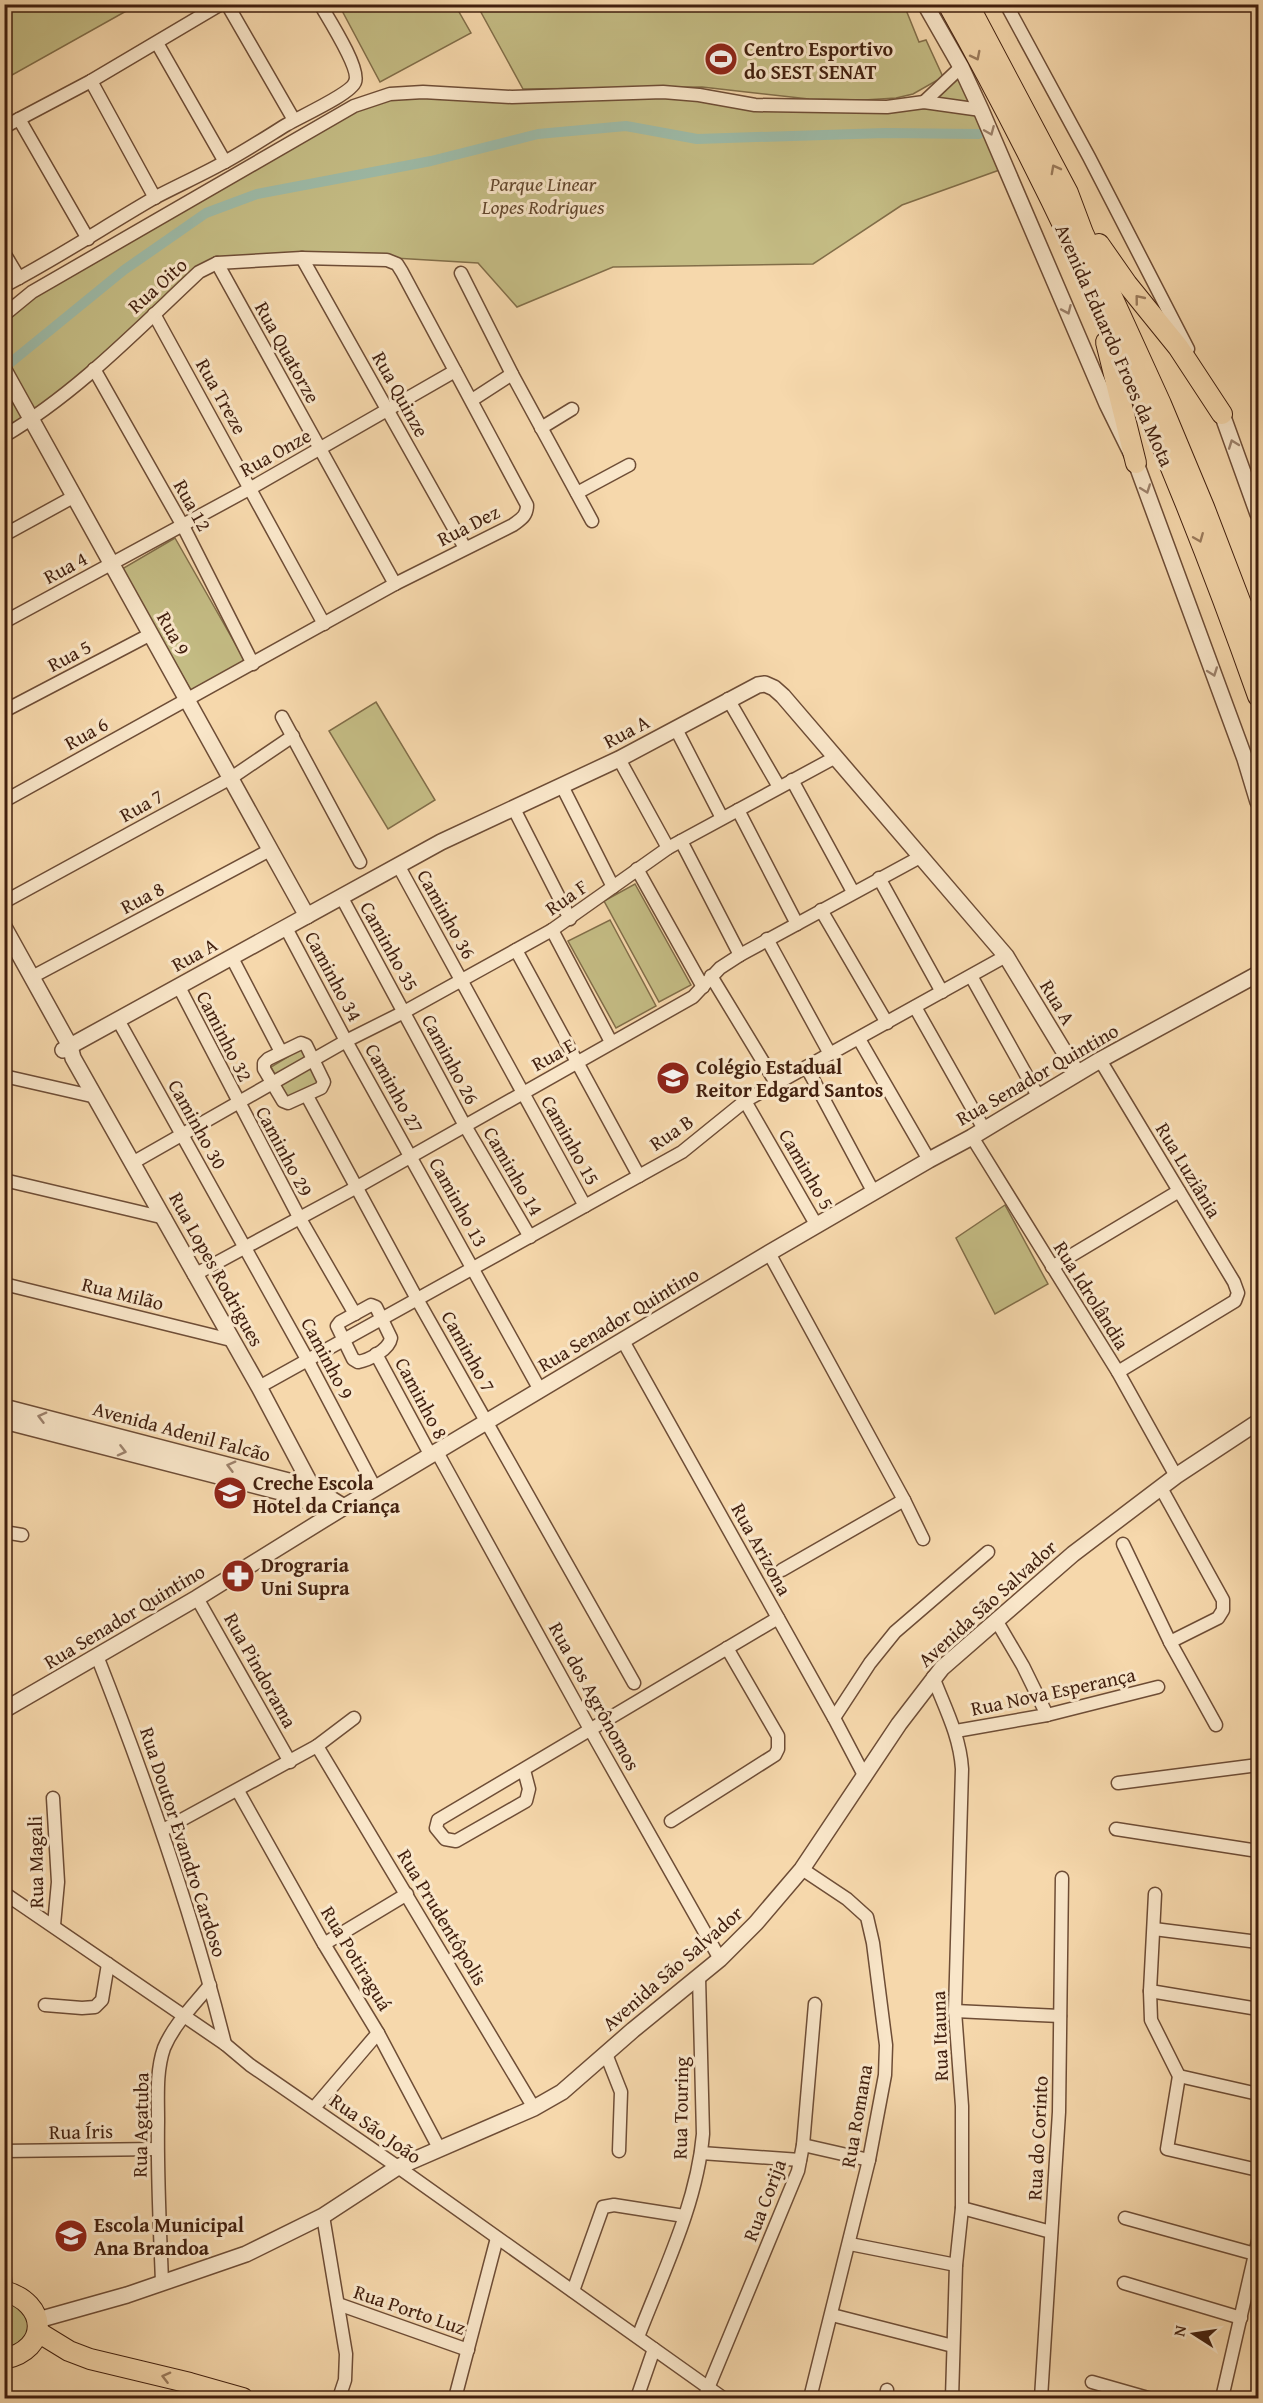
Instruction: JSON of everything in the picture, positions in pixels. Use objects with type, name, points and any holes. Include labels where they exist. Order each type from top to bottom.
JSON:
[{"type":"main road","name":"Avenida Eduardo Froes da Mota","points":[[948,4],[1029,159],[1151,418],[1235,630],[1258,696]]},
{"type":"main road","name":"Avenida Eduardo Froes da Mota","points":[[968,4],[1068,193],[1083,232],[1187,466],[1258,648]]},
{"type":"main road","points":[[1068,193],[1106,256],[1178,347],[1222,414]]},
{"type":"main road","points":[[1081,266],[1087,292],[1105,338],[1136,463]]},
{"type":"main road","points":[[5,2285],[32,2307],[38,2326],[69,2351],[90,2359],[243,2398]]},
{"type":"main road","points":[[4,2359],[22,2352],[33,2342],[38,2326]]},
{"type":"street","points":[[4,128],[91,81],[221,4]]},
{"type":"street","points":[[227,4],[294,120]]},
{"type":"street","points":[[4,286],[155,198],[225,162],[294,120],[342,95],[356,82],[356,75],[342,42],[320,4]]},
{"type":"street","points":[[925,4],[961,67],[981,110],[1107,404],[1136,463],[1245,759],[1258,802]]},
{"type":"street","points":[[1006,4],[1089,157],[1222,414],[1258,514]]},
{"type":"street","points":[[157,43],[225,162]]},
{"type":"street","points":[[924,102],[961,67]]},
{"type":"street","points":[[91,81],[155,198]]},
{"type":"street","points":[[4,315],[32,292],[354,106],[390,94],[423,92],[512,97],[663,92],[699,95],[755,105],[887,107],[924,102],[981,110]]},
{"type":"street","points":[[19,119],[88,239]]},
{"type":"street","points":[[4,253],[19,278]]},
{"type":"street","name":"Rua Oito","points":[[4,436],[32,420],[94,369],[199,272],[217,263],[302,258],[387,260],[397,264],[402,272]]},
{"type":"street","name":"Rua Quinze","points":[[302,258],[465,548]]},
{"type":"street","name":"Rua Quatorze","points":[[217,263],[395,584]]},
{"type":"street","name":"Rua Dez","points":[[186,699],[395,584],[513,525],[527,512],[526,499],[402,272]]},
{"type":"street","points":[[461,273],[512,374],[592,521]]},
{"type":"street","name":"Rua Treze","points":[[154,314],[324,624]]},
{"type":"street","name":"Rua 12","points":[[94,369],[183,526],[253,664]]},
{"type":"street","name":"Rua 9","points":[[4,370],[307,916]]},
{"type":"street","name":"Rua Onze","points":[[112,564],[319,450],[455,371]]},
{"type":"street","points":[[472,400],[512,374]]},
{"type":"street","points":[[541,428],[572,409]]},
{"type":"street","points":[[578,493],[628,465]]},
{"type":"street","points":[[4,535],[75,496]]},
{"type":"street","name":"Rua 4","points":[[4,622],[112,564]]},
{"type":"street","name":"Rua 5","points":[[4,711],[151,634]]},
{"type":"street","name":"Rua A","points":[[69,1051],[118,1020],[441,842],[619,759],[728,699],[765,684],[774,688],[922,856],[1006,956],[1077,1073]]},
{"type":"street","name":"Rua 6","points":[[4,801],[186,699]]},
{"type":"street","points":[[728,699],[779,787]]},
{"type":"street","points":[[282,717],[360,862]]},
{"type":"street","points":[[676,729],[722,818]]},
{"type":"street","name":"Rua 7","points":[[4,902],[231,778],[293,736]]},
{"type":"street","name":"Rua F","points":[[273,1084],[346,1041],[462,981],[552,930],[668,848],[834,758]]},
{"type":"street","points":[[619,759],[668,848]]},
{"type":"street","points":[[792,780],[853,892]]},
{"type":"street","points":[[562,786],[613,886]]},
{"type":"street","points":[[514,809],[570,919]]},
{"type":"street","points":[[738,810],[797,924]]},
{"type":"street","points":[[681,841],[740,955]]},
{"type":"street","name":"Rua 8","points":[[32,977],[270,850]]},
{"type":"street","name":"Rua E","points":[[194,1275],[357,1187],[464,1124],[576,1064],[693,997],[711,976],[740,955],[922,856]]},
{"type":"street","name":"Caminho 36","points":[[398,865],[522,1093]]},
{"type":"street","points":[[637,869],[703,987]]},
{"type":"street","points":[[879,878],[942,992]]},
{"type":"street","name":"Caminho 35","points":[[342,898],[404,1012]]},
{"type":"street","points":[[821,910],[887,1023]]},
{"type":"street","name":"Rua Lopes Rodrigues","points":[[4,927],[69,1051]]},
{"type":"street","name":"Caminho 34","points":[[286,928],[346,1041]]},
{"type":"street","points":[[552,930],[611,1042]]},
{"type":"street","points":[[767,939],[830,1054]]},
{"type":"street","name":"Rua Lopes Rodrigues","points":[[4,948],[69,1051],[134,1162],[312,1487],[315,1504]]},
{"type":"street","points":[[516,950],[639,1176]]},
{"type":"street","name":"Rua B","points":[[343,1341],[682,1152],[745,1101],[1006,956]]},
{"type":"street","points":[[231,958],[281,1052]]},
{"type":"street","name":"Rua Senador Quintino","points":[[4,1710],[197,1598],[338,1510],[769,1253],[978,1133],[1077,1073],[1258,974]]},
{"type":"street","points":[[711,976],[776,1083]]},
{"type":"street","points":[[971,976],[1038,1096]]},
{"type":"street","name":"Caminho 32","points":[[179,987],[237,1103]]},
{"type":"street","name":"Rua Idrolândia","points":[[915,1007],[978,1133],[1052,1267],[1118,1372],[1176,1476]]},
{"type":"street","name":"Caminho 26","points":[[404,1012],[464,1124]]},
{"type":"street","name":"Caminho 30","points":[[118,1020],[245,1248]]},
{"type":"street","points":[[859,1039],[929,1160]]},
{"type":"street","name":"Caminho 27","points":[[346,1041],[410,1155]]},
{"type":"street","points":[[298,1044],[304,1044],[315,1059],[324,1082],[321,1088],[292,1103],[285,1102],[264,1069],[264,1063],[281,1052],[298,1044]]},
{"type":"street","name":"Rua Luziânia","points":[[1100,1060],[1234,1282],[1238,1293],[1235,1301],[1118,1372]]},
{"type":"street","points":[[807,1068],[874,1193]]},
{"type":"street","points":[[4,1076],[96,1097]]},
{"type":"street","points":[[134,1162],[273,1084]]},
{"type":"street","name":"Caminho 15","points":[[522,1093],[585,1206]]},
{"type":"street","name":"Caminho 7","points":[[307,1096],[417,1299],[634,1683]]},
{"type":"street","name":"Caminho 5","points":[[745,1101],[817,1226]]},
{"type":"street","name":"Caminho 29","points":[[237,1103],[355,1314]]},
{"type":"street","name":"Caminho 14","points":[[464,1124],[530,1236]]},
{"type":"street","name":"Caminho 13","points":[[410,1155],[540,1390]]},
{"type":"street","points":[[4,1180],[165,1218]]},
{"type":"street","points":[[1052,1267],[1179,1191]]},
{"type":"street","name":"Caminho 9","points":[[245,1248],[375,1488]]},
{"type":"street","points":[[769,1253],[923,1539]]},
{"type":"street","name":"Rua Milão","points":[[4,1284],[231,1340]]},
{"type":"street","points":[[374,1305],[383,1318],[391,1342],[377,1356],[361,1362],[355,1361],[337,1326],[355,1314],[374,1305]]},
{"type":"street","points":[[259,1387],[343,1341]]},
{"type":"street","name":"Rua Arizona","points":[[622,1341],[865,1777]]},
{"type":"street","name":"Caminho 8","points":[[377,1356],[434,1454]]},
{"type":"street","name":"Avenida Adenil Falcão","points":[[4,1407],[189,1461],[338,1510]]},
{"type":"street","points":[[272,1412],[290,1465],[286,1472],[276,1477]]},
{"type":"street","name":"Avenida Adenil Falcão","points":[[4,1421],[189,1461],[276,1477],[312,1487],[338,1510]]},
{"type":"street","name":"Avenida São Salvador","points":[[38,2326],[246,2254],[324,2216],[398,2167],[534,2108],[562,2092],[720,1959],[756,1923],[802,1869],[933,1677],[1073,1554],[1176,1476],[1258,1422]]},
{"type":"street","name":"Rua dos Agrônomos","points":[[434,1454],[720,1959]]},
{"type":"street","points":[[1161,1488],[1223,1600],[1224,1606],[1218,1618],[1170,1642]]},
{"type":"street","points":[[782,1570],[904,1500]]},
{"type":"street","points":[[4,1532],[22,1535]]},
{"type":"street","points":[[1124,1544],[1170,1642],[1216,1725]]},
{"type":"street","points":[[834,1718],[870,1663],[896,1632],[988,1552]]},
{"type":"street","name":"Rua Pindorama","points":[[197,1598],[290,1762]]},
{"type":"street","points":[[524,1770],[529,1789],[526,1801],[453,1842],[445,1839],[436,1828],[438,1820],[778,1618]]},
{"type":"street","points":[[996,1620],[1023,1666],[1047,1715]]},
{"type":"street","points":[[671,1821],[775,1755],[778,1749],[778,1736],[727,1648]]},
{"type":"street","name":"Rua Doutor Evandro Cardoso","points":[[97,1656],[163,1830],[210,1985],[225,2043]]},
{"type":"street","name":"Rua Itauna","points":[[933,1677],[956,1731],[962,1769],[955,2011],[962,2106],[962,2208],[956,2265],[952,2398]]},
{"type":"street","name":"Rua Nova Esperança","points":[[956,1731],[1047,1715],[1158,1687]]},
{"type":"street","points":[[163,1830],[290,1762],[317,1746],[354,1718]]},
{"type":"street","name":"Rua Prudentôpolis","points":[[317,1746],[534,2108]]},
{"type":"street","points":[[1118,1783],[1258,1765]]},
{"type":"street","name":"Rua Potiraguá","points":[[238,1791],[324,1944],[378,2033],[439,2148]]},
{"type":"street","name":"Rua Magali","points":[[53,1798],[58,1882],[54,1925]]},
{"type":"street","points":[[1116,1829],[1258,1851]]},
{"type":"street","name":"Rua Romana","points":[[802,1869],[860,1909],[870,1926],[886,2045],[885,2075],[869,2160],[810,2398]]},
{"type":"street","name":"Rua do Corinto","points":[[1041,2398],[1059,2112],[1062,1878]]},
{"type":"street","name":"Rua São João","points":[[4,1893],[225,2043],[250,2065],[638,2337],[706,2393],[723,2398]]},
{"type":"street","points":[[324,1944],[406,1894]]},
{"type":"street","points":[[1155,1894],[1150,1991],[1151,2020],[1179,2076],[1167,2150],[1258,2170]]},
{"type":"street","points":[[1154,1929],[1258,1942]]},
{"type":"street","points":[[45,2005],[95,2007],[102,2000],[108,1964]]},
{"type":"street","name":"Rua Touring","points":[[638,2337],[684,2216],[701,2153],[703,2134],[699,1977]]},
{"type":"street","name":"Rua Agatuba","points":[[162,2282],[157,2149],[160,2065],[172,2032],[210,1985]]},
{"type":"street","points":[[1150,1991],[1258,2009]]},
{"type":"street","name":"Rua Corija","points":[[706,2393],[798,2171],[803,2145],[815,2004]]},
{"type":"street","points":[[955,2011],[1060,2016]]},
{"type":"street","points":[[314,2108],[378,2033]]},
{"type":"street","points":[[606,2054],[621,2092],[623,2106],[619,2151]]},
{"type":"street","points":[[1179,2076],[1258,2094]]},
{"type":"street","points":[[803,2145],[869,2160]]},
{"type":"street","name":"Rua Íris","points":[[4,2151],[157,2149]]},
{"type":"street","points":[[701,2153],[800,2160]]},
{"type":"street","points":[[573,2291],[603,2207],[614,2205],[684,2216]]},
{"type":"street","points":[[962,2208],[1051,2232]]},
{"type":"street","points":[[324,2216],[347,2368],[339,2398]]},
{"type":"street","points":[[1125,2218],[1255,2254]]},
{"type":"street","points":[[455,2398],[497,2238]]},
{"type":"street","points":[[1222,2398],[1258,2241]]},
{"type":"street","points":[[850,2244],[956,2265]]},
{"type":"street","points":[[1124,2283],[1241,2318]]},
{"type":"street","name":"Rua Porto Luz","points":[[338,2304],[468,2350]]},
{"type":"street","points":[[832,2314],[953,2346]]},
{"type":"street","points":[[637,2398],[654,2349]]},
{"type":"street","points":[[1092,2382],[1128,2396],[1148,2398]]},
{"type":"green space","points":[[5,4],[137,4],[137,5],[5,79]]},
{"type":"green space","points":[[339,5],[455,5],[471,33],[380,82]]},
{"type":"green space","name":"Centro Esportivo do SEST SENAT","points":[[477,5],[904,5],[919,42],[926,40],[943,77],[913,94],[896,98],[864,100],[809,99],[702,87],[523,89]]},
{"type":"green space","name":"Parque Linear Lopes Rodrigues","points":[[960,68],[1005,168],[902,205],[813,264],[613,267],[517,307],[478,263],[394,258],[218,262],[5,439],[5,312],[356,107],[391,94],[667,93],[761,109],[797,112],[925,103]]},
{"type":"green space","points":[[175,538],[245,661],[192,692],[122,569]]},
{"type":"green space","points":[[376,702],[435,800],[388,829],[329,731]]},
{"type":"green space","points":[[635,884],[691,985],[659,1002],[604,901]]},
{"type":"green space","points":[[610,920],[656,1006],[616,1028],[568,941]]},
{"type":"green space","points":[[304,1047],[322,1082],[289,1099],[271,1067]]},
{"type":"green space","points":[[1005,1205],[1048,1284],[995,1314],[956,1238]]},
{"type":"green space","points":[[4,2297],[25,2305],[33,2325],[22,2346],[4,2353]]},
{"type":"waterway","points":[[10,363],[124,270],[206,213],[257,194],[431,161],[538,134],[626,126],[697,139],[885,133],[979,134]]},
{"type":"place","name":"Centro Esportivo do SEST SENAT","points":[[721,59]]},
{"type":"place","name":"Colégio Estadual Reitor Edgard Santos","points":[[673,1078]]},
{"type":"place","name":"Creche Escola Hotel da Criança","points":[[230,1493]]},
{"type":"place","name":"Drograria Uni Supra","points":[[238,1576]]},
{"type":"place","name":"Escola Municipal Ana Brandoa","points":[[71,2236]]}]
